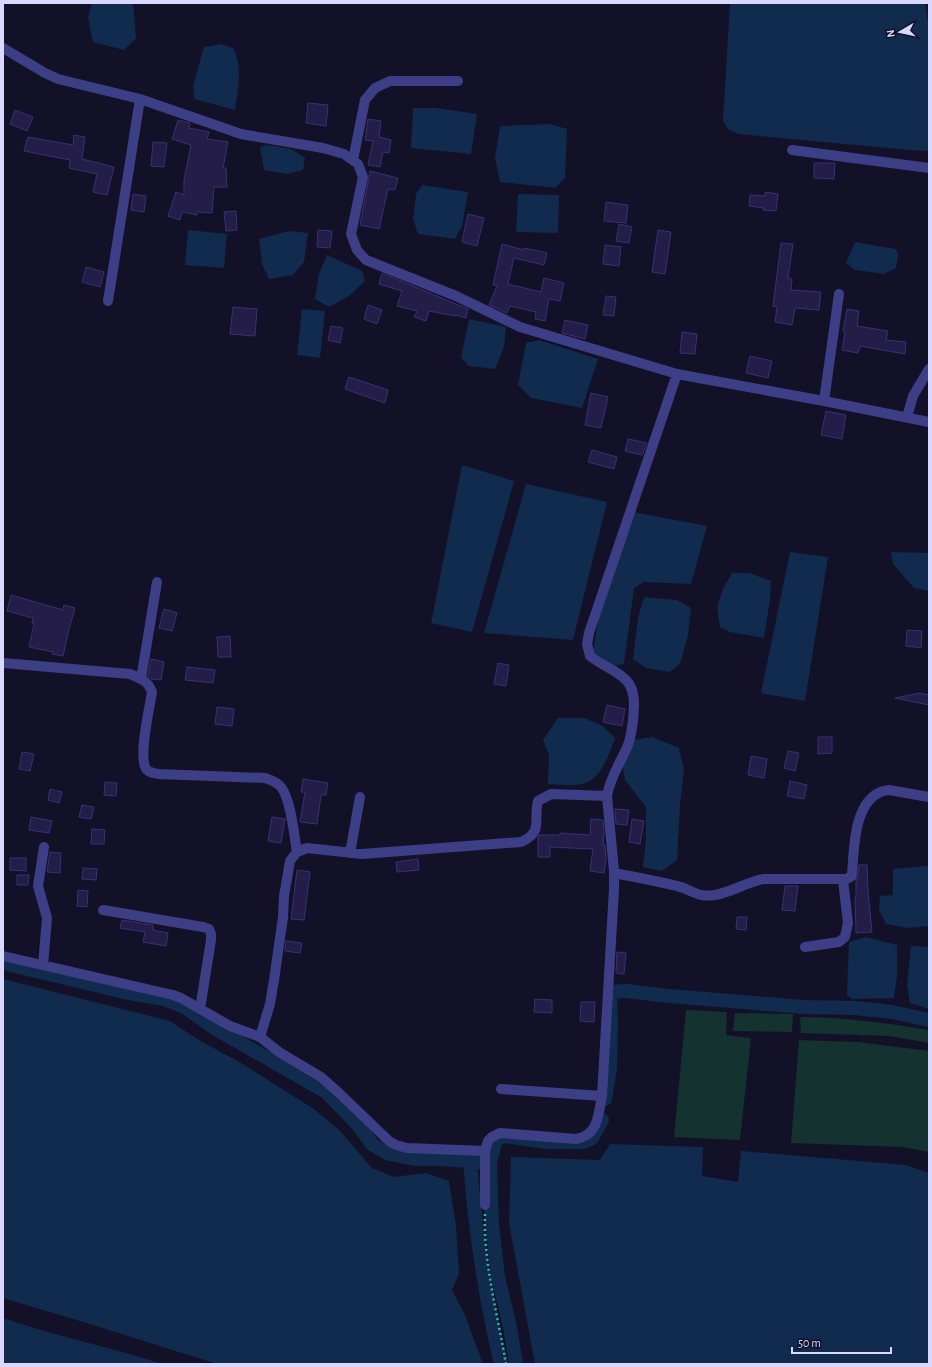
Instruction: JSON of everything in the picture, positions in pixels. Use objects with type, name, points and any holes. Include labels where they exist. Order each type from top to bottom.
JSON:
[{"type":"street","points":[[3,48],[58,79],[140,99],[241,134],[323,148],[344,154],[358,164],[363,177],[351,234],[357,250],[366,260],[456,296],[520,327],[677,374],[929,422]]},
{"type":"street","points":[[353,160],[365,100],[375,88],[390,81],[458,81]]},
{"type":"street","points":[[108,301],[140,99]]},
{"type":"street","points":[[792,150],[929,168]]},
{"type":"street","points":[[824,401],[839,294]]},
{"type":"street","points":[[907,418],[913,396],[929,369]]},
{"type":"street","points":[[486,1205],[485,1160],[488,1141],[492,1137],[500,1133],[576,1139],[584,1137],[591,1132],[594,1127],[602,1096],[614,873],[607,796],[609,785],[632,732],[634,698],[632,688],[625,680],[590,656],[587,644],[588,633],[677,374]]},
{"type":"street","points":[[141,679],[157,582]]},
{"type":"street","points":[[3,663],[130,674],[141,679],[150,685],[152,692],[143,750],[143,761],[146,769],[150,772],[158,774],[265,778],[274,781],[281,787],[287,798],[297,852]]},
{"type":"street","points":[[614,873],[679,886],[694,894],[702,895],[714,895],[756,880],[764,879],[849,879],[852,876],[858,826],[863,809],[870,798],[882,791],[889,790],[929,797]]},
{"type":"street","points":[[260,1037],[270,1004],[290,861],[297,852],[307,848],[362,854],[521,842],[528,839],[534,833],[536,827],[536,808],[538,801],[544,796],[551,794],[607,796]]},
{"type":"street","points":[[350,853],[360,797]]},
{"type":"street","points":[[43,965],[47,918],[38,886],[44,846]]},
{"type":"street","points":[[805,947],[839,942],[845,937],[848,923],[843,880]]},
{"type":"street","points":[[103,910],[209,929],[212,940],[200,1009]]},
{"type":"street","points":[[3,956],[173,995],[230,1026],[260,1037],[279,1052],[321,1077],[389,1141],[396,1145],[485,1160]]},
{"type":"street","points":[[502,1089],[602,1096]]},
{"type":"path","points":[[486,1205],[486,1239],[491,1282],[506,1364]]},
{"type":"green space","points":[[686,1010],[727,1012],[726,1035],[751,1038],[740,1140],[674,1137]]},
{"type":"green space","points":[[735,1013],[793,1014],[792,1032],[733,1031]]},
{"type":"green space","points":[[800,1017],[864,1021],[929,1030],[929,1043],[889,1036],[801,1033]]},
{"type":"green space","points":[[799,1040],[857,1042],[929,1051],[929,1152],[903,1147],[791,1143]]},
{"type":"water","points":[[92,3],[133,3],[136,38],[124,50],[93,42],[88,18]]},
{"type":"water","points":[[730,3],[925,3],[929,29],[929,151],[738,134],[728,129],[723,121]]},
{"type":"water","points":[[221,44],[233,48],[238,63],[239,78],[235,110],[194,99],[193,86],[204,47]]},
{"type":"water","points":[[413,108],[437,108],[477,114],[471,154],[411,148]]},
{"type":"water","points":[[550,124],[567,129],[565,178],[555,188],[500,182],[495,158],[500,126]]},
{"type":"water","points":[[268,145],[291,149],[305,158],[303,170],[287,174],[264,170],[260,147]]},
{"type":"water","points":[[422,185],[468,192],[462,226],[455,239],[418,234],[413,219],[416,194]]},
{"type":"water","points":[[518,194],[559,195],[558,233],[516,232]]},
{"type":"water","points":[[188,230],[227,234],[224,268],[185,265]]},
{"type":"water","points":[[289,231],[308,233],[304,262],[293,275],[269,279],[262,264],[259,239]]},
{"type":"water","points":[[855,242],[896,249],[898,255],[896,268],[884,274],[855,270],[846,263]]},
{"type":"water","points":[[327,255],[362,271],[365,281],[349,296],[329,307],[315,299],[319,274]]},
{"type":"water","points":[[302,309],[325,311],[320,358],[297,355]]},
{"type":"water","points":[[469,319],[506,327],[504,347],[495,369],[469,366],[461,358]]},
{"type":"water","points":[[539,340],[598,359],[582,408],[531,398],[518,385],[526,343]]},
{"type":"water","points":[[462,465],[514,481],[472,632],[431,623]]},
{"type":"water","points":[[526,484],[607,502],[573,640],[484,633]]},
{"type":"water","points":[[633,512],[707,526],[691,584],[644,582],[634,588],[624,664],[614,666],[595,659],[593,651],[599,617]]},
{"type":"water","points":[[790,552],[828,557],[805,701],[761,693]]},
{"type":"water","points":[[891,552],[929,553],[929,591],[914,588],[893,564]]},
{"type":"water","points":[[732,573],[749,573],[771,581],[770,599],[764,638],[730,632],[720,627],[717,607],[723,589]]},
{"type":"water","points":[[644,597],[677,600],[691,608],[688,635],[680,664],[670,672],[646,668],[633,659],[638,618]]},
{"type":"water","points":[[558,718],[584,718],[603,726],[615,738],[602,768],[591,780],[573,785],[548,784],[549,755],[543,740]]},
{"type":"water","points":[[652,737],[679,748],[684,769],[680,805],[677,860],[662,871],[643,867],[646,839],[646,807],[625,780],[622,762],[634,740]]},
{"type":"water","points":[[929,867],[929,926],[908,928],[886,924],[879,910],[880,896],[893,895],[893,869]]},
{"type":"water","points":[[866,937],[897,945],[897,976],[894,998],[852,999],[847,995],[849,942]]},
{"type":"water","points":[[911,946],[929,947],[929,1009],[910,1003],[907,985]]},
{"type":"water","points":[[3,979],[170,1021],[197,1039],[241,1063],[314,1109],[340,1131],[372,1168],[394,1177],[426,1173],[449,1181],[456,1226],[459,1273],[452,1290],[465,1315],[483,1364],[217,1364],[3,1298]]},
{"type":"water","points":[[610,1144],[703,1147],[702,1176],[738,1182],[741,1151],[906,1165],[929,1173],[929,1364],[535,1364],[509,1223],[511,1157],[600,1160]]},
{"type":"water","points":[[3,1318],[123,1352],[163,1364],[3,1364]]},
{"type":"building","points":[[308,103],[328,105],[326,126],[306,123]]},
{"type":"building","points":[[15,110],[33,117],[27,131],[10,124]]},
{"type":"building","points":[[368,119],[381,121],[379,137],[391,140],[389,153],[383,152],[380,167],[368,165],[373,141],[365,140]]},
{"type":"building","points":[[178,120],[190,123],[189,128],[209,132],[207,139],[228,142],[223,168],[226,168],[227,187],[214,187],[212,213],[197,212],[197,215],[182,212],[180,220],[168,216],[176,192],[184,195],[184,180],[191,145],[172,139]]},
{"type":"building","points":[[74,135],[85,137],[82,159],[114,167],[107,195],[93,192],[97,174],[69,168],[70,160],[24,151],[28,137],[73,145]]},
{"type":"building","points":[[153,142],[167,143],[164,167],[151,166]]},
{"type":"building","points":[[814,163],[835,163],[834,179],[814,178]]},
{"type":"building","points":[[370,171],[398,178],[395,190],[388,189],[379,229],[360,225]]},
{"type":"building","points":[[765,192],[778,194],[776,211],[763,210],[764,208],[749,206],[750,195],[765,196]]},
{"type":"building","points":[[133,194],[146,196],[144,212],[131,210]]},
{"type":"building","points":[[606,202],[628,205],[626,223],[604,221]]},
{"type":"building","points":[[236,211],[237,230],[226,231],[224,212]]},
{"type":"building","points":[[468,214],[484,218],[477,246],[462,242]]},
{"type":"building","points":[[619,224],[632,227],[629,243],[616,241]]},
{"type":"building","points":[[318,230],[332,231],[330,248],[317,247]]},
{"type":"building","points":[[658,230],[671,232],[665,274],[652,272]]},
{"type":"building","points":[[781,243],[793,244],[788,278],[792,279],[791,290],[821,292],[819,310],[795,308],[792,325],[775,322],[777,307],[773,306]]},
{"type":"building","points":[[502,244],[524,250],[524,248],[547,253],[544,265],[514,258],[508,284],[541,292],[544,278],[564,283],[560,301],[549,299],[545,321],[535,319],[536,312],[510,306],[507,313],[489,305],[497,286],[493,285]]},
{"type":"building","points":[[605,245],[621,247],[619,266],[603,264]]},
{"type":"building","points":[[86,267],[104,272],[100,287],[82,282]]},
{"type":"building","points":[[382,273],[468,309],[466,318],[429,311],[426,321],[414,317],[417,311],[397,306],[402,291],[379,284]]},
{"type":"building","points":[[606,296],[616,297],[614,316],[603,315]]},
{"type":"building","points":[[368,305],[382,310],[377,324],[364,319]]},
{"type":"building","points":[[233,307],[257,309],[255,336],[230,334]]},
{"type":"building","points":[[847,309],[859,311],[857,326],[888,331],[886,340],[906,342],[905,354],[860,346],[858,353],[842,350]]},
{"type":"building","points":[[565,320],[588,325],[585,339],[562,333]]},
{"type":"building","points":[[331,326],[343,328],[340,343],[328,340]]},
{"type":"building","points":[[682,332],[697,334],[695,354],[680,353]]},
{"type":"building","points":[[750,356],[772,361],[768,378],[746,373]]},
{"type":"building","points":[[349,377],[388,390],[385,403],[345,389]]},
{"type":"building","points":[[591,393],[608,397],[601,428],[585,425]]},
{"type":"building","points":[[826,411],[846,415],[842,439],[821,435]]},
{"type":"building","points":[[628,439],[647,443],[642,455],[625,451]]},
{"type":"building","points":[[592,450],[617,457],[614,469],[588,462]]},
{"type":"building","points":[[11,595],[63,610],[64,605],[75,608],[63,656],[52,654],[53,652],[29,647],[34,624],[32,623],[33,618],[7,611]]},
{"type":"building","points":[[164,609],[177,613],[172,631],[159,628]]},
{"type":"building","points":[[907,630],[922,631],[921,648],[906,646]]},
{"type":"building","points":[[230,636],[231,657],[218,657],[217,637]]},
{"type":"building","points":[[151,659],[164,662],[161,680],[151,679],[148,676]]},
{"type":"building","points":[[498,663],[509,665],[506,686],[494,684]]},
{"type":"building","points":[[187,667],[215,670],[213,683],[185,680]]},
{"type":"building","points":[[920,693],[929,695],[929,705],[895,698]]},
{"type":"building","points":[[607,705],[625,709],[622,726],[603,722]]},
{"type":"building","points":[[217,707],[234,709],[232,726],[215,724]]},
{"type":"building","points":[[818,737],[832,737],[832,753],[818,754]]},
{"type":"building","points":[[788,751],[799,753],[795,771],[784,768]]},
{"type":"building","points":[[22,752],[34,754],[30,771],[19,769]]},
{"type":"building","points":[[751,756],[767,759],[764,778],[748,775]]},
{"type":"building","points":[[303,779],[328,783],[326,795],[321,795],[317,824],[300,822],[305,792],[301,792]]},
{"type":"building","points":[[790,781],[807,785],[804,799],[787,796]]},
{"type":"building","points":[[105,782],[117,783],[116,796],[104,795]]},
{"type":"building","points":[[50,789],[62,792],[59,803],[48,800]]},
{"type":"building","points":[[82,805],[94,807],[91,819],[79,817]]},
{"type":"building","points":[[615,809],[629,810],[627,825],[616,824]]},
{"type":"building","points":[[31,817],[52,821],[49,833],[29,830]]},
{"type":"building","points":[[272,817],[285,819],[281,843],[268,841]]},
{"type":"building","points":[[591,819],[603,820],[603,845],[605,845],[606,859],[604,873],[590,871],[593,849],[550,847],[550,857],[538,857],[539,835],[560,835],[560,833],[590,835]]},
{"type":"building","points":[[632,819],[644,821],[640,844],[629,842]]},
{"type":"building","points":[[92,829],[105,830],[104,844],[91,844]]},
{"type":"building","points":[[50,852],[61,853],[60,873],[47,872]]},
{"type":"building","points":[[10,858],[26,858],[26,871],[10,870]]},
{"type":"building","points":[[418,859],[419,870],[397,872],[396,862]]},
{"type":"building","points":[[859,865],[867,865],[872,932],[856,933],[855,897]]},
{"type":"building","points":[[83,868],[97,869],[96,880],[82,879]]},
{"type":"building","points":[[297,870],[310,872],[304,920],[291,919]]},
{"type":"building","points":[[17,875],[29,875],[28,885],[17,885]]},
{"type":"building","points":[[785,886],[798,886],[795,911],[782,910]]},
{"type":"building","points":[[78,890],[88,891],[87,907],[77,906]]},
{"type":"building","points":[[737,917],[747,917],[746,930],[736,929]]},
{"type":"building","points":[[122,920],[153,925],[153,930],[168,933],[166,946],[143,942],[145,932],[120,928]]},
{"type":"building","points":[[286,941],[302,943],[300,953],[285,951]]},
{"type":"building","points":[[617,952],[626,953],[624,974],[616,973]]},
{"type":"building","points":[[535,999],[552,1000],[552,1013],[534,1012]]},
{"type":"building","points":[[581,1002],[595,1002],[594,1022],[580,1021]]},
{"type":"waterway","points":[[3,963],[124,992],[164,999],[185,1007],[216,1029],[326,1092],[357,1124],[373,1145],[389,1154],[415,1159],[443,1159],[490,1163]]},
{"type":"waterway","points":[[605,1099],[610,1068],[611,992],[627,991],[804,1007],[855,1008],[892,1012],[929,1020]]},
{"type":"waterway","points":[[516,1364],[510,1327],[498,1277],[492,1224],[490,1163],[496,1139],[506,1136],[546,1142],[583,1142],[592,1138],[602,1120]]},
{"type":"waterway","points":[[470,1161],[481,1263],[501,1364]]}]
